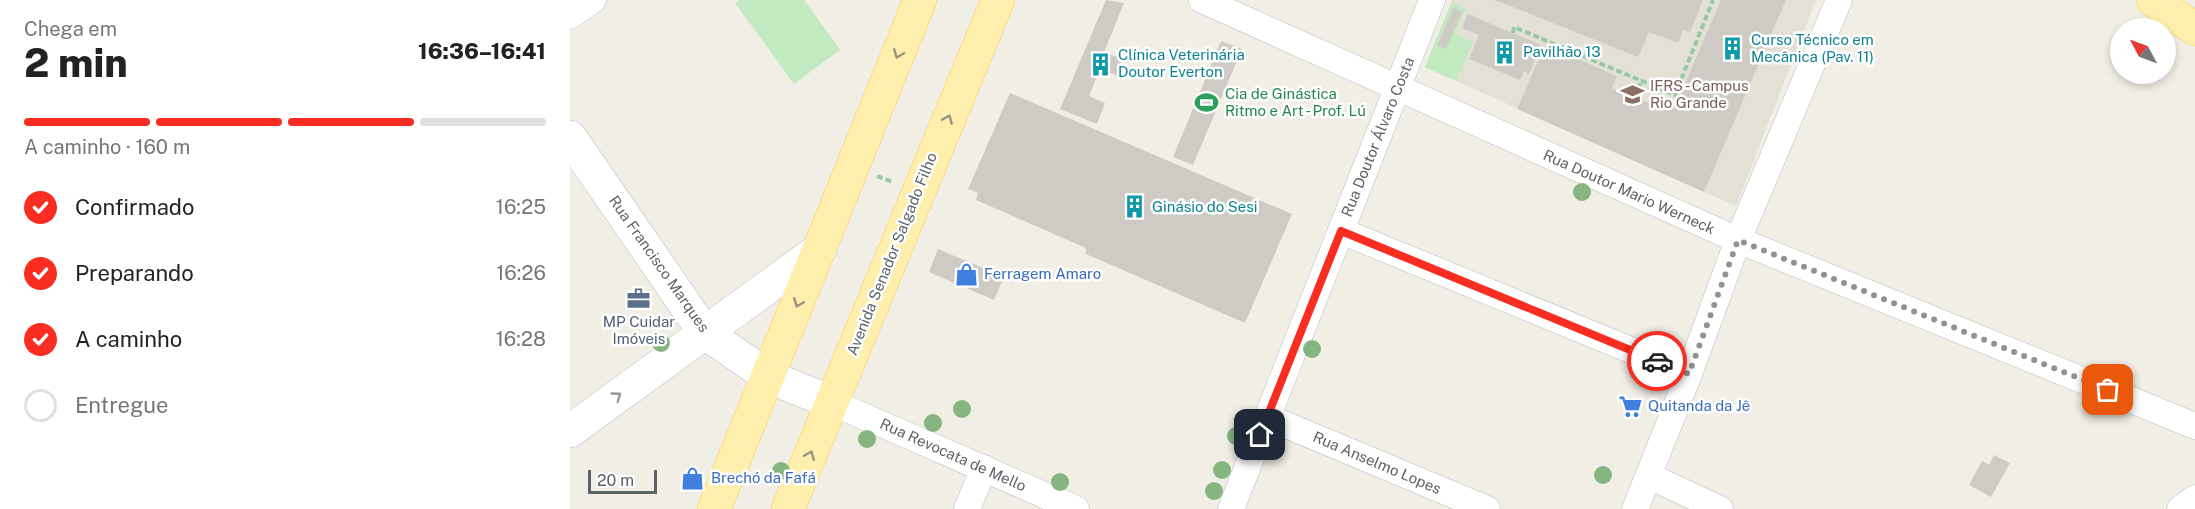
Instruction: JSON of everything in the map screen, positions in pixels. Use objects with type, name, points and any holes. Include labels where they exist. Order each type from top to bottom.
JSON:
[{"type":"main road","points":[[714,509],[920,0]]},
{"type":"main road","name":"Avenida Senador Salgado Filho","points":[[788,509],[998,0]]},
{"type":"main road","points":[[2153,0],[2195,29]]},
{"type":"street","points":[[570,16],[593,0]]},
{"type":"street","name":"Rua Doutor Álvaro Costa","points":[[1231,509],[1432,0]]},
{"type":"street","points":[[1635,509],[1689,374],[1738,240],[1839,0]]},
{"type":"street","name":"Rua Doutor Mario Werneck","points":[[1217,3],[1397,88],[1738,240],[2195,426]]},
{"type":"street","name":"Rua Francisco Marques","points":[[570,137],[704,332],[769,377],[831,402]]},
{"type":"street","points":[[1341,231],[1689,374]]},
{"type":"street","points":[[570,431],[820,249]]},
{"type":"street","name":"Rua Revocata de Mello","points":[[831,402],[1076,509]]},
{"type":"street","name":"Rua Anselmo Lopes","points":[[1267,417],[1486,509]]},
{"type":"street","points":[[967,509],[984,468]]},
{"type":"street","points":[[1649,476],[1720,509]]},
{"type":"street","points":[[2180,509],[2195,498]]},
{"type":"path","points":[[1513,33],[1514,27],[1675,94],[1713,0]]},
{"type":"path","points":[[1634,97],[1642,80]]},
{"type":"path","points":[[882,178],[893,182]]},
{"type":"shaded area","name":"IFRS - Campus Rio Grande","points":[[1452,0],[1816,0],[1736,206],[1425,67]]},
{"type":"green space","points":[[740,0],[804,0],[840,50],[794,84],[735,3]]},
{"type":"green space","points":[[1452,2],[1465,9],[1455,34],[1473,42],[1456,81],[1425,67]]},
{"type":"building","name":"Clínica Veterinária Doutor Everton","points":[[1106,0],[1124,3],[1104,52],[1122,59],[1116,75],[1100,69],[1089,96],[1105,103],[1097,124],[1060,109]]},
{"type":"building","points":[[1495,0],[1703,0],[1690,32],[1683,30],[1678,43],[1649,32],[1638,57]]},
{"type":"building","points":[[1721,0],[1786,0],[1704,192],[1517,109],[1545,45],[1617,76],[1612,88],[1653,105],[1655,101],[1674,109]]},
{"type":"building","points":[[1453,8],[1462,11],[1446,49],[1437,46]]},
{"type":"building","name":"Pavilhão 13","points":[[1468,14],[1541,45],[1529,74],[1524,71],[1520,80],[1469,59],[1479,35],[1462,28]]},
{"type":"building","name":"Cia de Ginástica Ritmo e Art - Prof. Lú","points":[[1221,41],[1242,49],[1193,165],[1173,157]]},
{"type":"building","name":"Ginásio do Sesi","points":[[1010,93],[1292,214],[1245,323],[1086,254],[1086,248],[976,200],[978,193],[968,189]]},
{"type":"building","name":"Ferragem Amaro","points":[[938,249],[1004,277],[994,300],[929,272]]},
{"type":"building","points":[[1994,455],[2010,463],[1991,497],[1969,485],[1982,461],[1989,465]]},
{"type":"way so far","points":[[1657,361],[1689,374],[1738,240],[2108,390]]},
{"type":"place","name":"Curso Técnico em Mecânica (Pav. 11)","points":[[1733,49]]},
{"type":"place","name":"Pavilhão 13","points":[[1505,52]]},
{"type":"place","name":"Clínica Veterinária Doutor Everton","points":[[1100,64]]},
{"type":"place","name":"IFRS - Campus Rio Grande","points":[[1632,95]]},
{"type":"place","name":"Cia de Ginástica Ritmo e Art - Prof. Lú","points":[[1207,103]]},
{"type":"place","name":"Ginásio do Sesi","points":[[1134,207]]},
{"type":"place","name":"Ferragem Amaro","points":[[966,274]]},
{"type":"place","name":"MP Cuidar Imóveis","points":[[639,298]]},
{"type":"place","name":"Quitanda da Jê","points":[[1630,406]]},
{"type":"place","name":"Brechó da Fafá","points":[[693,478]]},
{"type":"route","points":[[1260,435],[1341,231],[1657,361]]}]
